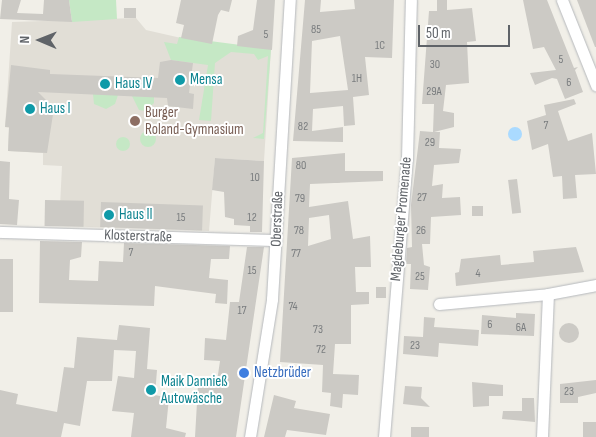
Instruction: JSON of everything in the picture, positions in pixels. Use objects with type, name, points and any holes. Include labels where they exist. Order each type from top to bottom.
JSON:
[{"type":"street","name":"Oberstraße","points":[[250,437],[267,338],[276,240],[290,0]]},
{"type":"street","name":"Magdeburger Promenade","points":[[384,437],[407,158],[411,0]]},
{"type":"street","points":[[562,0],[596,85]]},
{"type":"street","name":"Klosterstraße","points":[[0,232],[276,240]]},
{"type":"street","points":[[439,304],[548,294],[596,284]]},
{"type":"street","points":[[542,437],[548,294]]},
{"type":"shaded area","name":"Burger Roland-Gymnasium","points":[[136,18],[146,30],[190,40],[271,49],[264,161],[215,158],[209,231],[59,226],[62,166],[43,165],[43,153],[8,151],[9,128],[5,127],[12,22]]},
{"type":"green space","points":[[69,0],[116,0],[117,19],[72,22]]},
{"type":"green space","points":[[179,37],[271,49],[264,139],[253,138],[263,133],[268,56],[258,60],[254,54],[231,52],[215,63],[211,121],[199,120],[208,65],[171,60],[164,42],[177,44]]},
{"type":"green space","points":[[93,94],[118,95],[115,104],[106,109],[94,104]]},
{"type":"green space","points":[[132,96],[154,97],[154,103],[146,111],[139,110]]},
{"type":"green space","points":[[145,131],[151,131],[156,136],[154,145],[145,147],[140,142],[140,136]]},
{"type":"green space","points":[[120,137],[126,137],[130,144],[126,151],[120,151],[116,147],[116,141]]},
{"type":"water","points":[[512,127],[518,127],[522,134],[518,141],[512,141],[508,137],[508,131]]},
{"type":"building","points":[[2,0],[21,0],[17,13],[43,14],[44,0],[69,0],[72,22],[0,19]]},
{"type":"building","points":[[181,0],[232,0],[229,12],[221,10],[218,15],[212,44],[181,38],[184,25],[176,23]]},
{"type":"building","points":[[257,0],[275,0],[272,50],[237,46],[238,36],[253,30]]},
{"type":"building","points":[[305,0],[321,0],[320,12],[355,9],[354,0],[394,0],[392,58],[365,57],[369,95],[353,97],[355,125],[344,126],[343,106],[313,109],[312,131],[343,127],[343,142],[293,141]],"holes":[[[340,36],[348,90],[310,93],[312,41]]]},
{"type":"building","points":[[437,0],[447,0],[447,10],[472,8],[476,41],[467,42],[469,83],[446,85],[443,111],[454,113],[454,127],[434,132],[440,132],[439,148],[461,149],[459,163],[434,165],[432,186],[443,184],[442,198],[460,197],[461,215],[431,217],[430,244],[422,244],[424,265],[430,267],[428,290],[410,289],[411,264],[406,264],[407,248],[412,247],[411,205],[420,131],[433,132],[434,104],[422,104],[429,11],[437,11]]},
{"type":"building","points":[[523,0],[547,0],[574,68],[578,67],[575,70],[583,92],[565,99],[557,79],[552,78],[535,85],[530,73],[556,70],[544,47],[533,49]]},
{"type":"building","points":[[577,0],[596,0],[596,47],[595,47]]},
{"type":"building","points":[[124,8],[136,8],[136,18],[124,18]]},
{"type":"building","points":[[171,60],[193,63],[189,93],[194,94],[193,109],[168,106],[167,98],[38,92],[54,108],[47,153],[8,151],[9,127],[5,127],[11,65],[50,70],[50,74],[158,78],[160,62]]},
{"type":"building","points":[[574,99],[576,104],[558,111],[568,141],[592,133],[596,174],[575,175],[577,198],[563,199],[562,176],[553,177],[548,144],[532,150],[527,121],[546,115],[544,105]]},
{"type":"building","points":[[345,153],[345,171],[383,171],[383,181],[310,184],[309,207],[348,201],[353,239],[370,236],[371,267],[355,267],[356,292],[369,292],[369,304],[351,305],[351,344],[335,344],[333,374],[359,375],[358,395],[343,394],[342,408],[330,406],[331,393],[322,392],[323,365],[280,362],[292,158]],"holes":[[[329,215],[331,239],[308,246],[309,218]]]},
{"type":"building","points":[[215,158],[264,161],[262,232],[250,232],[250,226],[234,225],[234,219],[225,217],[224,192],[212,190]]},
{"type":"building","points":[[0,161],[10,162],[9,199],[19,200],[17,225],[0,224]]},
{"type":"building","points":[[517,179],[521,213],[512,214],[508,180]]},
{"type":"building","points":[[45,200],[84,201],[84,227],[45,226]]},
{"type":"building","points":[[101,202],[203,206],[202,231],[100,227]]},
{"type":"building","points":[[472,206],[483,206],[483,216],[472,216]]},
{"type":"building","points":[[40,241],[82,242],[81,257],[70,260],[69,280],[98,281],[99,261],[123,262],[124,243],[230,246],[229,259],[211,259],[209,278],[228,280],[227,304],[215,303],[216,294],[155,286],[154,306],[39,303]]},
{"type":"building","points":[[247,247],[264,247],[236,437],[195,437],[198,385],[216,388],[220,361],[204,360],[205,338],[226,340],[230,302],[239,302]]},
{"type":"building","points":[[576,247],[584,272],[456,286],[455,273],[459,272],[461,259],[500,255],[501,265],[534,262],[533,251]]},
{"type":"building","points":[[0,259],[13,259],[13,312],[0,312]]},
{"type":"building","points":[[376,287],[386,287],[386,298],[376,298]]},
{"type":"building","points":[[516,313],[535,314],[534,336],[481,334],[482,315],[516,318]]},
{"type":"building","points":[[424,317],[435,318],[434,327],[479,330],[478,346],[439,343],[438,357],[403,354],[404,336],[423,337]]},
{"type":"building","points":[[569,323],[576,326],[579,333],[576,340],[569,343],[562,340],[559,333],[562,326]]},
{"type":"building","points":[[119,325],[150,328],[147,369],[157,370],[155,395],[169,398],[166,428],[186,433],[185,437],[131,437],[134,413],[112,411],[118,376],[134,378],[136,351],[114,350],[112,381],[87,381],[80,426],[64,423],[61,437],[0,437],[0,390],[18,394],[16,404],[57,412],[64,367],[74,368],[77,337],[117,340]]},
{"type":"building","points":[[596,380],[596,393],[578,397],[578,403],[560,403],[560,384]]},
{"type":"building","points":[[472,382],[503,385],[503,396],[489,396],[489,406],[473,407]]},
{"type":"building","points":[[405,386],[422,387],[421,398],[430,407],[403,404]]},
{"type":"building","points":[[274,395],[296,401],[294,408],[330,414],[326,435],[287,430],[285,437],[264,437]]},
{"type":"building","points":[[522,398],[534,398],[535,422],[502,419],[503,411],[522,411]]},
{"type":"building","points":[[583,422],[596,422],[596,437],[583,437]]},
{"type":"building","points":[[411,427],[429,427],[429,437],[411,437]]},
{"type":"place","name":"Mensa","points":[[180,80]]},
{"type":"place","name":"Haus IV","points":[[105,84]]},
{"type":"place","name":"Haus I","points":[[30,109]]},
{"type":"place","name":"Burger Roland-Gymnasium","points":[[135,121]]},
{"type":"place","name":"Haus II","points":[[109,215]]},
{"type":"place","name":"Netzbrüder","points":[[244,373]]},
{"type":"place","name":"Maik Dannieß Autowäsche","points":[[151,390]]}]
